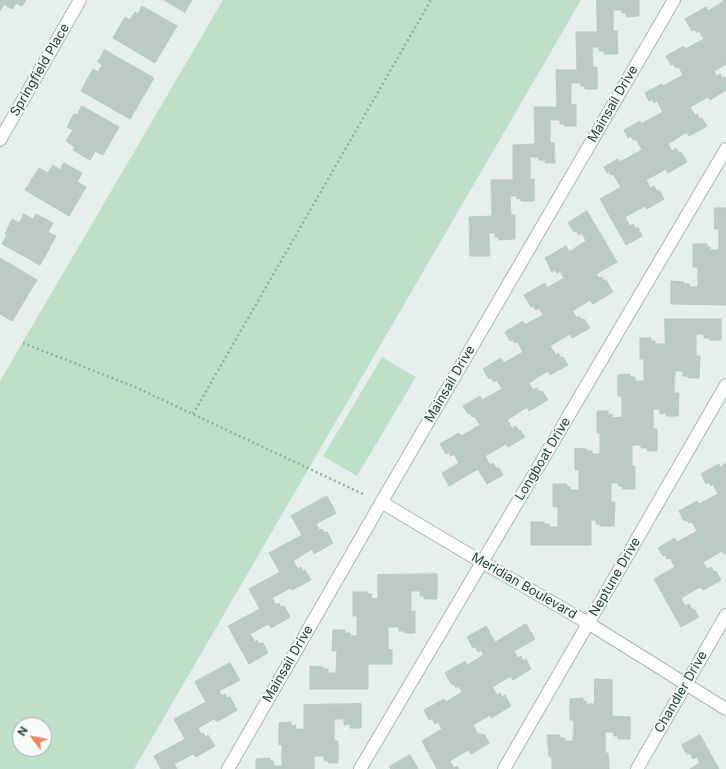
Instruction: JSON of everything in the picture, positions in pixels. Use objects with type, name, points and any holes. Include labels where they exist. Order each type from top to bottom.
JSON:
[{"type":"street","name":"Springfield Place","points":[[0,140],[80,0]]},
{"type":"street","name":"Mainsail Drive","points":[[228,769],[376,500],[674,0]]},
{"type":"street","name":"Longboat Drive","points":[[360,769],[726,149]]},
{"type":"street","name":"Neptune Drive","points":[[504,769],[726,385]]},
{"type":"street","name":"Meridian Boulevard","points":[[376,500],[588,623],[726,709]]},
{"type":"street","name":"Chandler Drive","points":[[636,769],[726,615]]},
{"type":"path","points":[[193,414],[431,0]]},
{"type":"path","points":[[23,343],[135,387],[376,500]]},
{"type":"green space","points":[[223,0],[581,0],[134,769],[0,769],[0,381]]},
{"type":"green space","points":[[382,357],[416,377],[357,476],[323,456]]},
{"type":"building","points":[[0,0],[26,0],[22,6],[16,3],[12,9],[4,4],[0,11]]},
{"type":"building","points":[[164,0],[192,0],[185,12]]},
{"type":"building","points":[[597,0],[639,0],[639,16],[626,17],[626,13],[622,13],[622,10],[613,10],[613,31],[617,31],[618,54],[604,54],[604,51],[599,51],[599,47],[592,47],[593,67],[597,67],[597,89],[585,89],[585,86],[581,86],[581,83],[571,83],[571,105],[576,104],[576,126],[564,126],[564,124],[560,124],[560,120],[550,120],[550,143],[554,143],[555,163],[545,163],[545,160],[539,160],[539,157],[530,157],[530,179],[534,179],[534,201],[521,201],[521,198],[517,199],[517,196],[510,196],[511,215],[515,215],[515,239],[499,240],[499,237],[495,237],[495,233],[489,233],[490,256],[470,256],[469,217],[492,216],[491,180],[513,180],[513,145],[535,144],[534,107],[557,107],[556,70],[577,70],[576,32],[597,32]]},
{"type":"building","points":[[723,0],[726,0],[726,64],[714,71],[716,76],[720,74],[722,78],[724,77],[726,80],[726,90],[710,100],[708,97],[690,107],[695,115],[697,114],[700,119],[702,118],[707,126],[689,136],[687,132],[668,144],[672,151],[676,148],[679,153],[681,152],[687,162],[668,173],[666,169],[646,180],[650,188],[654,186],[657,191],[659,190],[664,199],[647,209],[645,206],[625,217],[630,226],[633,224],[636,229],[638,227],[642,236],[626,245],[600,199],[621,187],[613,174],[611,175],[609,171],[607,173],[604,167],[618,159],[620,162],[642,150],[636,139],[633,140],[631,136],[628,138],[624,130],[640,121],[641,124],[663,112],[657,101],[654,103],[652,99],[649,101],[645,93],[662,84],[663,86],[683,75],[679,67],[676,68],[673,64],[671,65],[666,56],[684,46],[685,49],[704,39],[699,31],[697,33],[695,30],[692,31],[685,19],[706,7],[708,11],[723,2]]},
{"type":"building","points":[[142,6],[177,26],[155,63],[113,38],[125,17],[130,20],[135,12],[138,14]]},
{"type":"building","points":[[105,50],[154,78],[130,119],[81,91],[93,69],[98,72],[102,65],[98,62]]},
{"type":"building","points":[[82,106],[119,127],[103,155],[95,151],[90,160],[73,150],[75,147],[66,141],[73,130],[67,127],[74,114],[77,115]]},
{"type":"building","points":[[64,163],[82,173],[77,182],[86,187],[69,216],[25,190],[39,168],[48,173],[53,165],[60,170]]},
{"type":"building","points":[[715,208],[726,208],[726,305],[671,304],[671,281],[684,282],[684,284],[689,284],[690,287],[698,287],[698,267],[693,267],[693,244],[707,244],[707,247],[710,247],[710,250],[719,250],[719,229],[715,229]]},
{"type":"building","points":[[587,211],[617,262],[596,274],[599,278],[602,277],[604,281],[606,280],[613,292],[593,304],[590,300],[572,311],[577,318],[579,316],[582,320],[584,319],[590,328],[572,338],[570,334],[550,346],[556,355],[558,353],[561,358],[563,357],[568,365],[550,375],[548,371],[529,383],[533,390],[537,388],[540,392],[542,391],[548,400],[529,411],[527,407],[507,420],[512,428],[516,426],[525,437],[508,447],[506,444],[485,456],[490,465],[493,463],[497,469],[499,468],[503,475],[487,484],[478,469],[449,486],[442,473],[459,463],[454,454],[451,456],[449,452],[446,454],[440,444],[459,433],[461,436],[480,425],[474,416],[472,417],[470,413],[468,414],[463,406],[480,396],[482,400],[502,389],[497,380],[494,382],[491,378],[489,379],[483,369],[501,358],[504,363],[523,352],[518,342],[515,343],[513,340],[510,341],[505,332],[523,321],[525,325],[543,315],[539,308],[536,310],[533,306],[531,307],[524,295],[545,283],[547,288],[564,278],[560,271],[557,273],[555,270],[552,272],[545,258],[566,246],[569,252],[586,241],[582,233],[579,235],[576,231],[574,232],[568,223]]},
{"type":"building","points":[[24,214],[33,219],[36,214],[53,223],[48,232],[56,236],[40,265],[2,244],[7,235],[5,234],[12,219],[19,223]]},
{"type":"building","points":[[0,258],[37,280],[12,321],[0,314]]},
{"type":"building","points":[[665,319],[721,319],[721,340],[710,340],[710,338],[704,338],[704,334],[696,334],[696,356],[700,356],[699,378],[689,378],[688,376],[683,376],[683,371],[675,371],[674,393],[679,393],[678,416],[666,416],[666,413],[660,414],[660,409],[653,409],[653,429],[657,429],[657,451],[647,451],[647,448],[641,448],[641,445],[632,445],[632,466],[635,466],[635,489],[623,489],[623,487],[619,486],[618,483],[611,483],[611,502],[615,502],[614,526],[600,526],[600,524],[596,524],[596,520],[591,520],[591,545],[531,545],[531,522],[544,522],[545,524],[549,524],[550,527],[558,527],[558,507],[553,507],[553,484],[567,484],[567,487],[570,487],[570,490],[579,490],[579,470],[575,470],[575,448],[587,449],[587,451],[592,451],[592,454],[600,454],[600,433],[597,433],[597,411],[608,411],[608,415],[612,414],[612,418],[622,417],[622,396],[618,396],[618,375],[630,374],[630,377],[635,377],[635,381],[644,381],[644,359],[640,359],[640,338],[651,338],[651,341],[655,341],[655,344],[665,344]]},
{"type":"building","points":[[726,463],[726,553],[724,554],[722,551],[703,562],[707,569],[711,567],[714,572],[716,571],[721,580],[703,590],[700,587],[681,598],[685,606],[689,604],[692,610],[694,609],[699,617],[681,627],[654,579],[675,567],[670,558],[667,559],[665,555],[663,556],[658,548],[675,538],[677,542],[697,531],[692,522],[689,523],[687,520],[684,521],[679,511],[697,501],[699,504],[718,494],[713,484],[711,486],[709,482],[706,484],[701,474],[719,464],[720,467]]},
{"type":"building","points":[[327,496],[336,513],[316,524],[319,530],[322,529],[325,533],[327,532],[333,543],[314,554],[312,549],[293,561],[298,569],[301,567],[303,571],[305,570],[311,580],[292,590],[290,588],[272,598],[276,605],[279,603],[281,607],[284,606],[290,617],[271,628],[268,624],[250,634],[255,642],[257,640],[259,644],[263,643],[268,653],[249,664],[228,626],[260,609],[249,589],[280,572],[269,553],[302,535],[291,516]]},
{"type":"building","points":[[437,574],[437,599],[424,599],[424,596],[420,596],[420,591],[411,591],[411,612],[415,611],[415,633],[404,633],[404,631],[399,631],[399,627],[388,627],[388,649],[392,650],[392,664],[368,664],[368,689],[310,689],[310,666],[323,667],[323,669],[328,669],[328,673],[336,673],[337,651],[332,651],[333,630],[345,630],[344,633],[350,633],[350,636],[357,636],[357,616],[353,616],[353,592],[367,592],[367,594],[372,594],[371,598],[378,599],[378,575]]},
{"type":"building","points":[[526,624],[535,639],[514,651],[518,658],[521,656],[523,661],[526,659],[531,669],[513,680],[511,676],[492,687],[497,695],[500,693],[502,697],[505,695],[511,706],[491,718],[490,715],[473,725],[478,734],[484,734],[489,743],[471,754],[468,750],[450,761],[454,768],[457,766],[459,769],[437,769],[422,741],[442,729],[438,722],[435,724],[432,719],[429,720],[424,710],[444,699],[446,702],[462,692],[459,686],[456,688],[454,684],[452,685],[445,673],[465,661],[467,665],[484,655],[481,650],[478,652],[475,646],[473,648],[467,637],[486,626],[495,642]]},
{"type":"building","points":[[230,663],[240,680],[219,691],[222,696],[225,694],[227,698],[230,697],[237,710],[217,722],[214,719],[198,728],[201,734],[203,733],[206,737],[208,735],[215,746],[196,757],[193,754],[174,764],[177,769],[161,769],[154,756],[185,739],[174,719],[206,702],[195,682]]},
{"type":"building","points":[[595,679],[612,680],[612,716],[630,717],[630,739],[618,739],[618,736],[614,736],[613,732],[605,732],[605,753],[608,753],[609,769],[552,769],[552,757],[549,756],[547,735],[560,735],[560,738],[565,738],[565,741],[573,741],[574,720],[570,720],[570,699],[583,698],[583,701],[586,701],[586,704],[594,704]]},
{"type":"building","points":[[361,704],[361,728],[350,728],[350,724],[344,725],[344,719],[334,719],[334,741],[338,741],[338,763],[328,763],[328,761],[324,761],[324,756],[314,756],[314,769],[256,769],[256,759],[270,758],[270,761],[273,761],[274,766],[282,766],[282,744],[279,745],[279,723],[291,722],[291,726],[296,725],[295,729],[304,729],[304,705]]},
{"type":"building","points":[[700,735],[719,769],[690,769],[700,763],[697,757],[693,759],[690,753],[687,755],[682,745]]},
{"type":"building","points":[[410,755],[418,769],[391,769],[389,767]]}]
